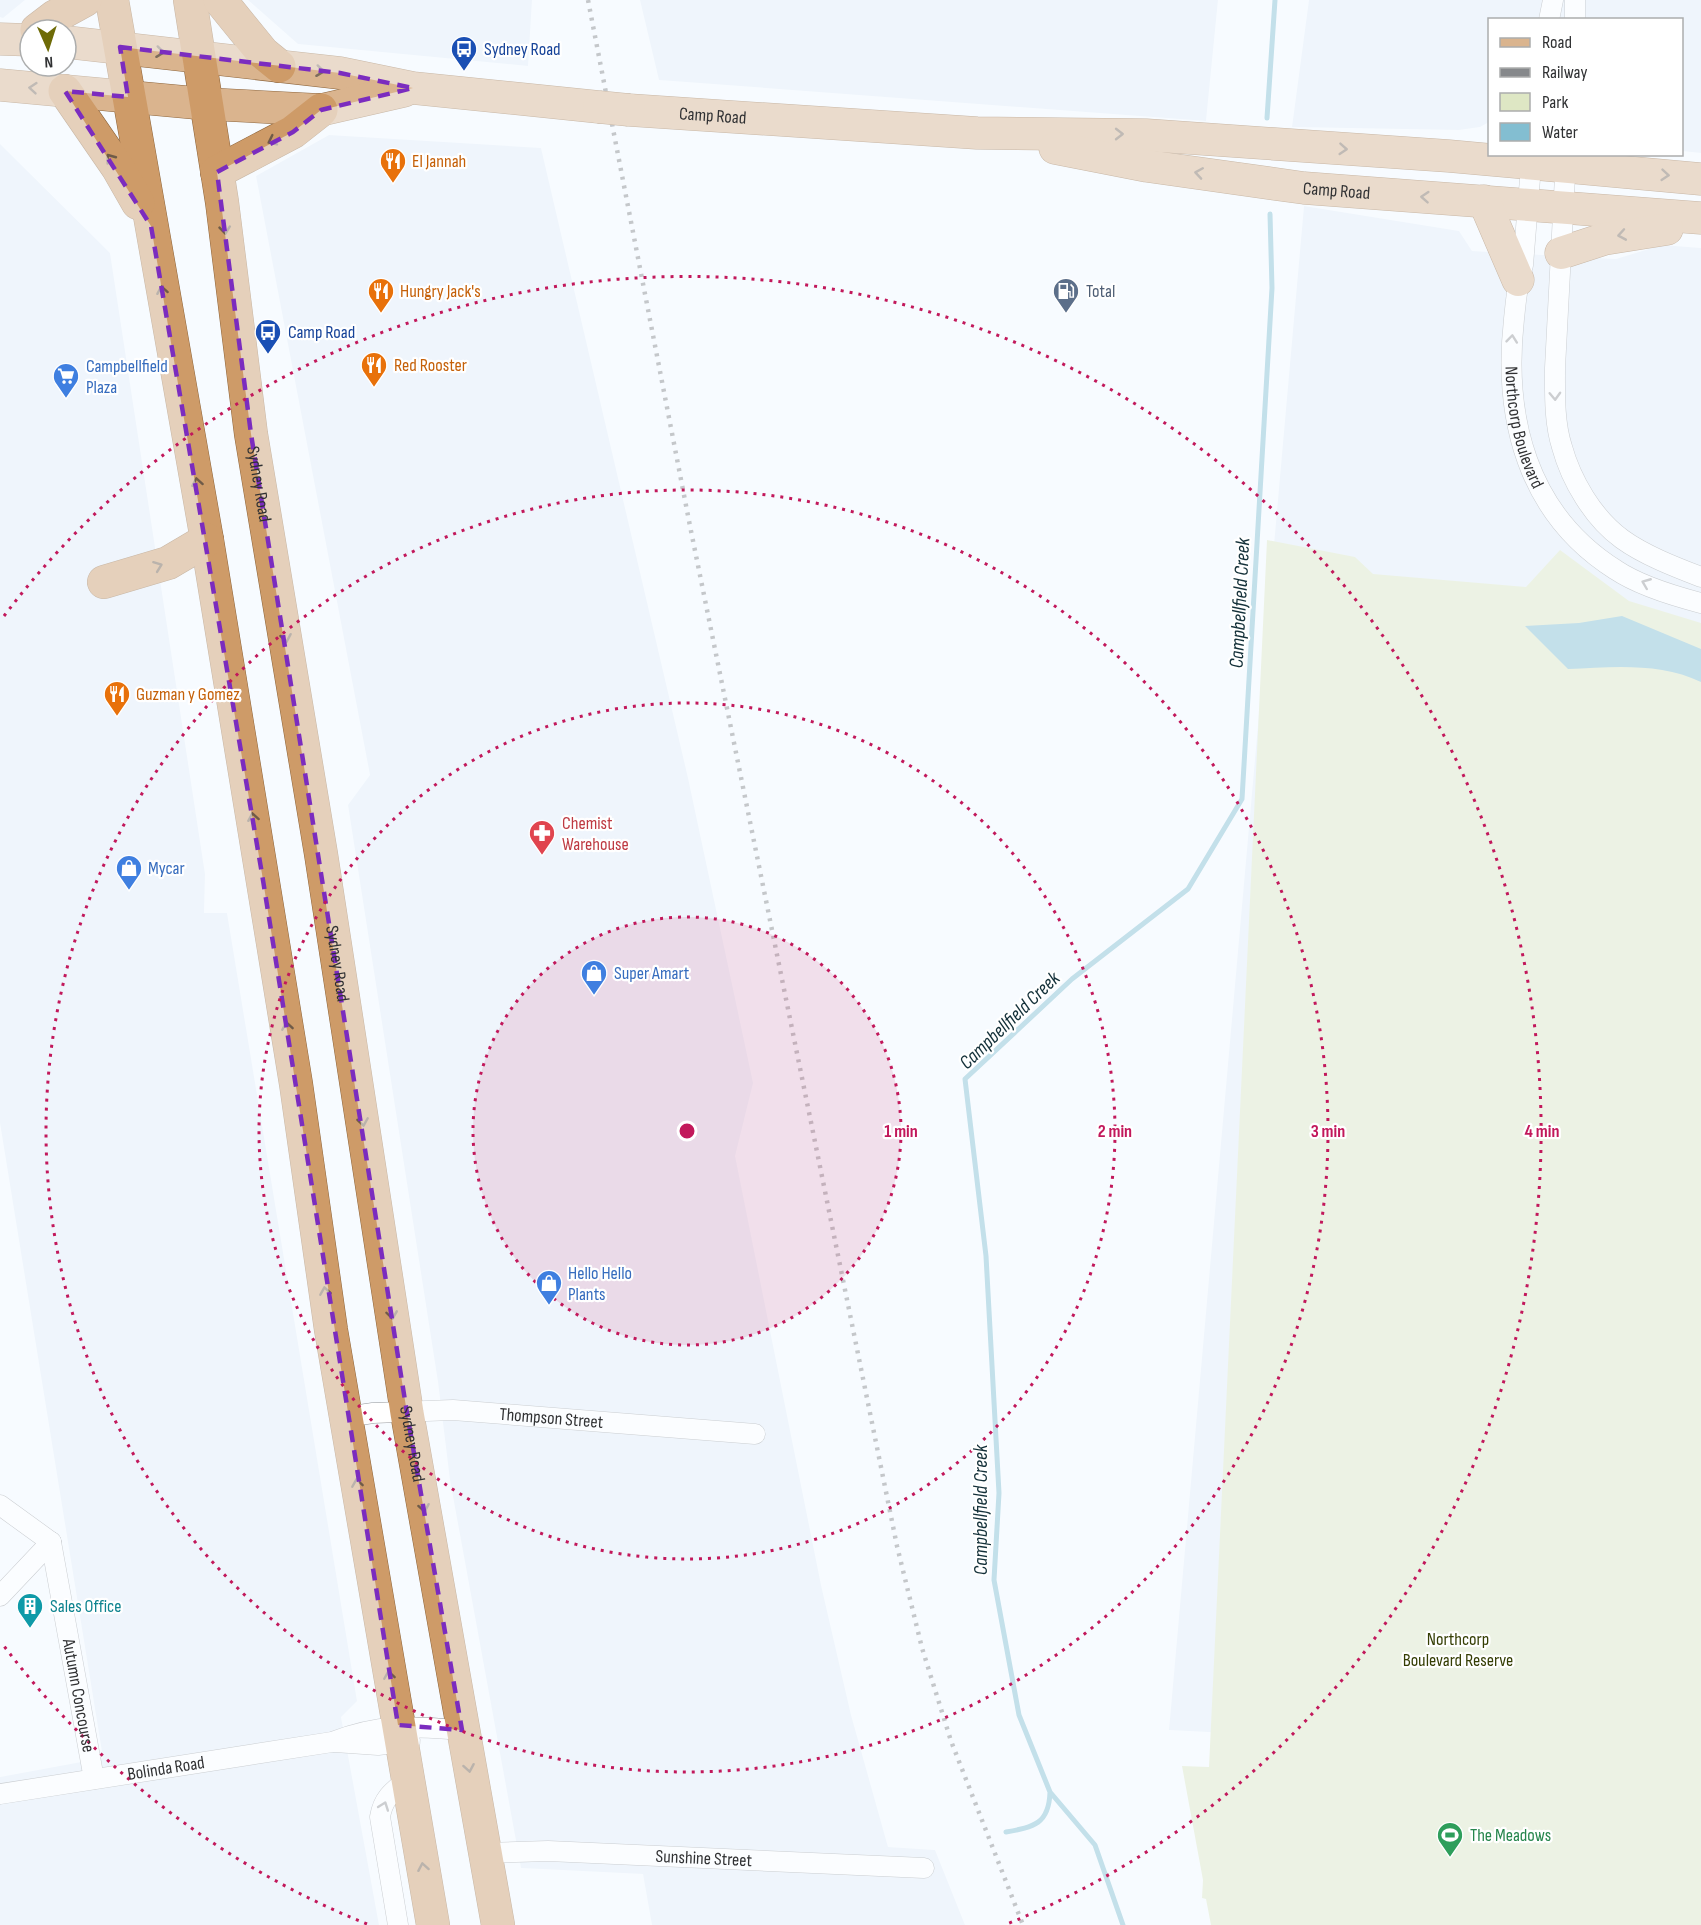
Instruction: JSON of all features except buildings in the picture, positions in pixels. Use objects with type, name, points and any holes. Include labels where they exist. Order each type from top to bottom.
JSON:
[{"type":"highway","points":[[52,18],[85,0]]},
{"type":"highway","points":[[112,0],[207,540],[296,1084],[346,1417],[433,1925]]},
{"type":"highway","name":"Sydney Road","points":[[190,0],[217,172],[249,424],[321,854],[407,1413],[498,1925]]},
{"type":"highway","points":[[220,0],[263,53],[279,66]]},
{"type":"highway","points":[[65,91],[118,168],[151,226]]},
{"type":"highway","points":[[217,172],[293,132],[321,110]]},
{"type":"highway","points":[[104,582],[168,563],[207,540]]},
{"type":"main road","name":"Camp Road","points":[[78,43],[340,73],[413,88],[614,108],[976,133],[1146,135],[1449,156],[1599,162],[1701,179]]},
{"type":"main road","name":"Camp Road","points":[[0,85],[207,104],[321,110],[413,88]]},
{"type":"main road","name":"Camp Road","points":[[976,133],[1148,166],[1257,182],[1701,218]]},
{"type":"main road","points":[[1449,156],[1488,141]]},
{"type":"main road","points":[[1484,201],[1518,280]]},
{"type":"main road","points":[[1561,253],[1625,234],[1701,225]]},
{"type":"street","points":[[1549,18],[1553,0]]},
{"type":"street","points":[[1575,0],[1575,18]]},
{"type":"street","name":"Northcorp Boulevard","points":[[1532,159],[1523,265],[1518,280],[1509,361],[1512,394],[1522,448],[1545,499],[1590,550],[1617,571],[1701,603]]},
{"type":"street","name":"Northcorp Boulevard","points":[[1565,160],[1555,368],[1555,403],[1561,446],[1586,500],[1621,538],[1676,567],[1701,577]]},
{"type":"street","name":"Thompson Street","points":[[346,1417],[373,1413],[453,1410],[755,1434]]},
{"type":"street","points":[[0,1505],[51,1542],[0,1596]]},
{"type":"street","name":"Autumn Concourse","points":[[51,1542],[94,1779]]},
{"type":"street","name":"Bolinda Road","points":[[0,1794],[332,1742],[360,1745],[399,1734],[462,1730]]},
{"type":"street","points":[[398,1925],[380,1817],[382,1805],[388,1795],[407,1780]]},
{"type":"street","name":"Sunshine Street","points":[[484,1853],[548,1851],[924,1868]]},
{"type":"highlighted area","points":[[120,47],[340,73],[413,88],[321,110],[293,132],[217,172],[251,434],[407,1413],[462,1730],[398,1725],[262,874],[151,226],[65,91],[128,97]]},
{"type":"shaded area","points":[[0,0],[25,0],[3,18],[0,17]]},
{"type":"shaded area","points":[[248,0],[532,0],[528,66],[298,44]]},
{"type":"shaded area","points":[[640,0],[1218,0],[1206,121],[659,80]]},
{"type":"shaded area","points":[[1309,0],[1701,0],[1701,153],[1683,151],[1683,18],[1488,18],[1488,123],[1480,127],[1459,130],[1292,127]]},
{"type":"shaded area","points":[[329,135],[541,148],[688,778],[753,1083],[735,1156],[821,1585],[851,1715],[888,1847],[935,1850],[965,1925],[652,1925],[643,1874],[521,1868],[450,1480],[438,1382],[348,805],[370,775],[256,176]]},
{"type":"shaded area","points":[[0,144],[110,253],[205,874],[204,913],[227,913],[357,1701],[341,1717],[379,1925],[0,1925],[0,1777],[103,1758],[0,1123]]},
{"type":"shaded area","name":"Northcorp Boulevard Reserve","points":[[1304,206],[1459,231],[1472,251],[1616,259],[1662,245],[1701,248],[1701,1757],[1169,1730]]},
{"type":"green space","name":"Northcorp Boulevard Reserve","points":[[1267,540],[1355,557],[1373,574],[1526,587],[1560,550],[1629,601],[1701,623],[1701,1925],[1211,1925],[1206,1899],[1202,1898],[1203,1880],[1182,1766],[1209,1767]]},
{"type":"water","points":[[1622,616],[1701,649],[1701,682],[1669,671],[1636,667],[1568,669],[1525,626],[1579,623]]},
{"type":"waterway","name":"Campbellfield Creek","points":[[1267,118],[1275,0]]},
{"type":"waterway","name":"Campbellfield Creek","points":[[1123,1925],[1095,1845],[1050,1792],[1019,1715],[994,1580],[999,1493],[986,1256],[965,1079],[1072,979],[1188,889],[1242,799],[1272,288],[1270,214]]},
{"type":"waterway","points":[[1006,1832],[1032,1826],[1038,1822],[1047,1811],[1050,1792]]},
{"type":"railway","points":[[588,0],[690,526],[897,1546],[922,1648],[951,1741],[1023,1925]]},
{"type":"place","name":"Sydney Road","points":[[464,72]]},
{"type":"place","name":"El Jannah","points":[[393,184]]},
{"type":"place","name":"Hungry Jack's","points":[[381,314]]},
{"type":"place","name":"Total","points":[[1066,314]]},
{"type":"place","name":"Camp Road","points":[[268,355]]},
{"type":"place","name":"Red Rooster","points":[[374,388]]},
{"type":"place","name":"Campbellfield Plaza","points":[[66,399]]},
{"type":"place","name":"Guzman y Gomez","points":[[117,717]]},
{"type":"place","name":"Chemist Warehouse","points":[[542,856]]},
{"type":"place","name":"Mycar","points":[[129,891]]},
{"type":"place","name":"Super Amart","points":[[594,996]]},
{"type":"place","name":"Hello Hello Plants","points":[[549,1306]]},
{"type":"place","name":"Sales Office","points":[[30,1629]]},
{"type":"place","name":"The Meadows","points":[[1450,1858]]}]
